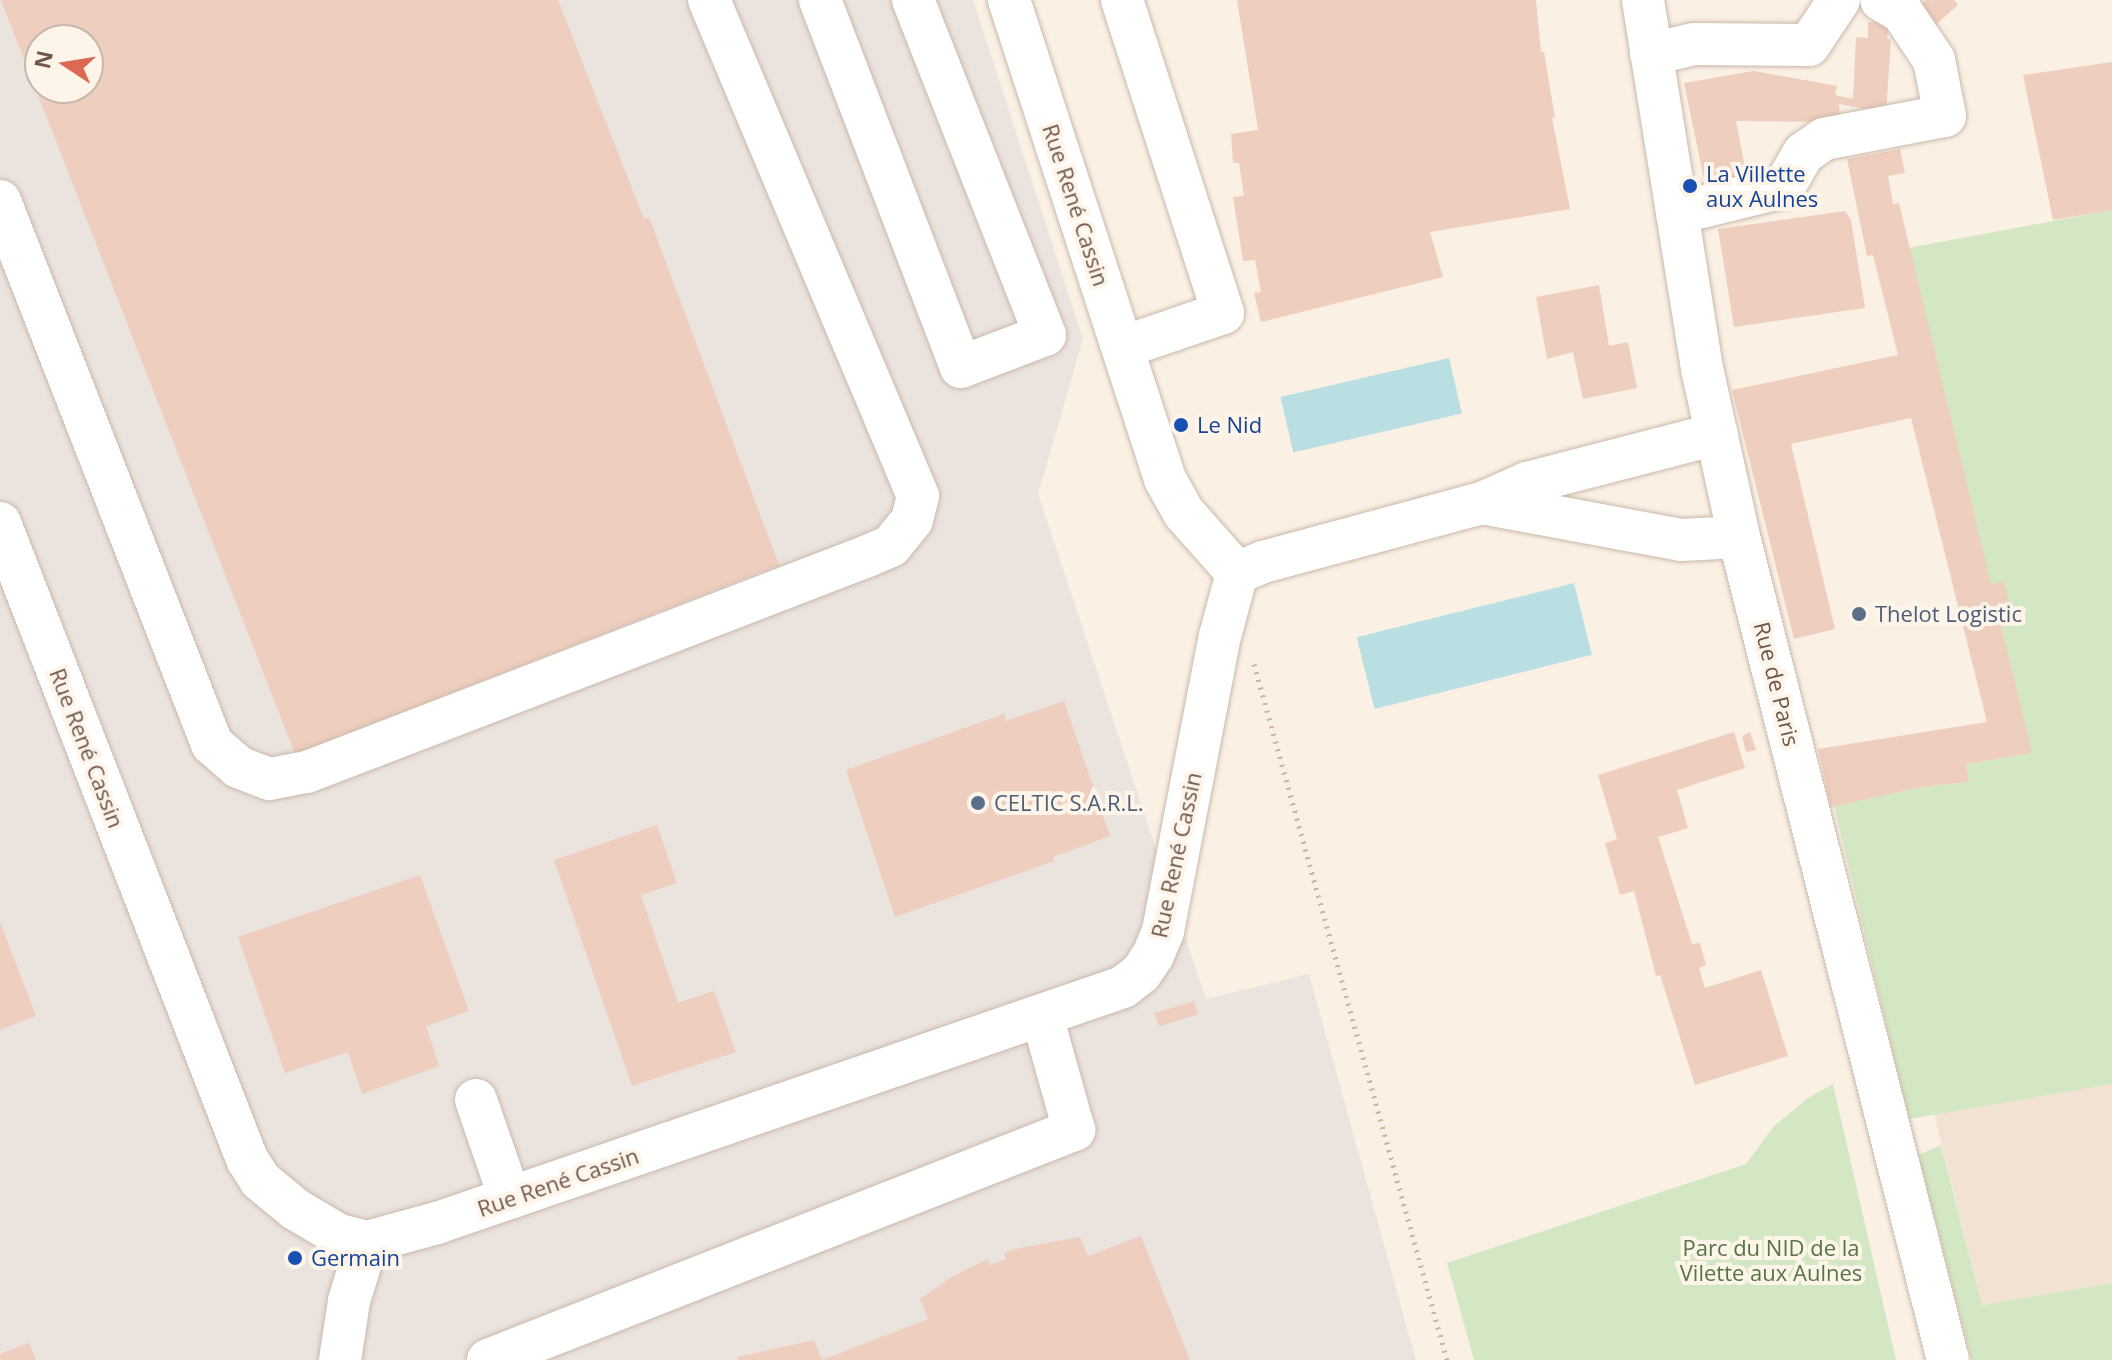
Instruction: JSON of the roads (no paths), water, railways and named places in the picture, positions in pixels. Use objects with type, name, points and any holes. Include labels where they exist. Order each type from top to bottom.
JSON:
[{"type":"street","points":[[0,201],[212,744],[238,767],[270,779],[307,772],[865,557],[891,546],[912,520],[918,496],[709,0]]},
{"type":"street","points":[[820,0],[961,367],[1045,335],[913,0]]},
{"type":"street","name":"Rue René Cassin","points":[[0,523],[247,1159],[260,1180],[295,1209],[339,1235],[367,1242],[437,1223],[1123,987],[1141,973],[1163,931],[1217,652],[1237,573],[1184,513],[1165,479],[1009,0]]},
{"type":"street","points":[[1122,0],[1223,313],[1123,347]]},
{"type":"street","name":"Rue de Paris","points":[[1643,0],[1703,373],[1739,537],[1948,1360]]},
{"type":"street","points":[[1651,54],[1694,44],[1809,45],[1839,0]]},
{"type":"street","points":[[1677,213],[1784,187],[1804,153],[1824,139],[1945,116],[1934,60],[1902,12],[1881,0]]},
{"type":"street","points":[[1237,573],[1263,562],[1482,503],[1527,483],[1717,434]]},
{"type":"street","points":[[1482,503],[1681,540],[1739,537]]},
{"type":"street","points":[[488,1360],[1074,1130],[1042,1016]]},
{"type":"street","points":[[476,1100],[510,1198]]},
{"type":"street","points":[[340,1360],[349,1301],[367,1242]]},
{"type":"water","points":[[1449,358],[1462,414],[1293,452],[1280,397]]},
{"type":"water","points":[[1574,583],[1592,655],[1375,709],[1357,637]]},
{"type":"place","name":"La Villette aux Aulnes","points":[[1690,186]]},
{"type":"place","name":"Le Nid","points":[[1181,425]]},
{"type":"place","name":"Thelot Logistic","points":[[1859,614]]},
{"type":"place","name":"CELTIC S.A.R.L.","points":[[978,803]]},
{"type":"place","name":"Germain","points":[[295,1258]]},
{"type":"park label","name":"Parc du NID de la Vilette aux Aulnes","points":[[1771,1260]]}]
